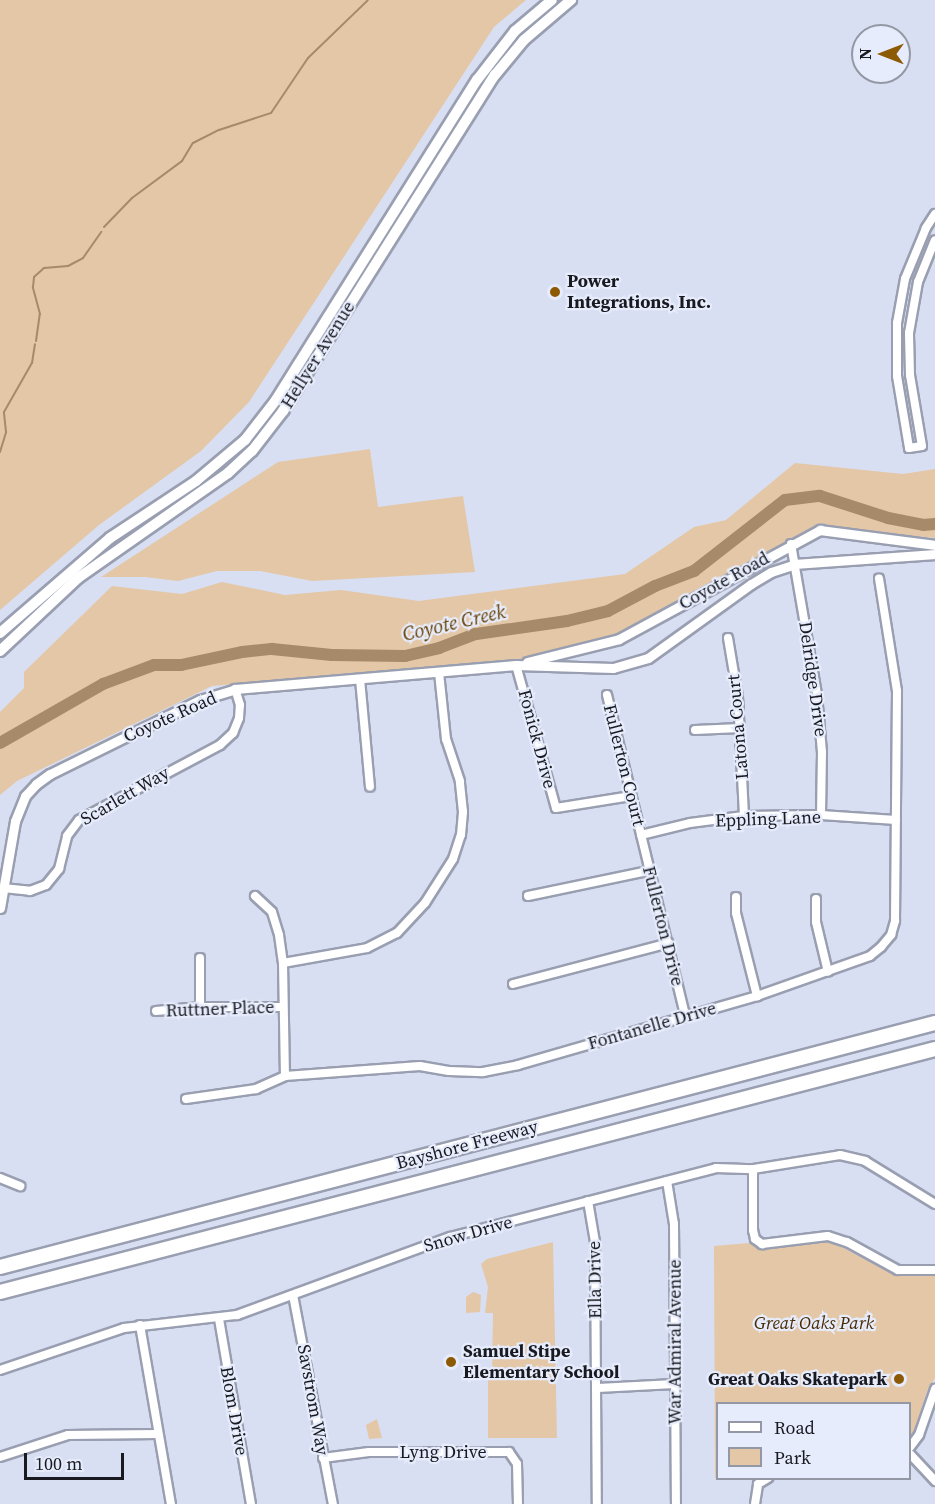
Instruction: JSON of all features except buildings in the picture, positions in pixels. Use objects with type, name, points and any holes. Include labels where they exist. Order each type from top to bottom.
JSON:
[{"type":"highway","name":"Bayshore Freeway","points":[[0,1267],[935,1023]]},
{"type":"highway","name":"Bayshore Freeway","points":[[0,1292],[935,1049]]},
{"type":"main road","name":"Hellyer Avenue","points":[[0,633],[110,538],[196,481],[245,440],[276,400],[477,80],[515,31],[552,0]]},
{"type":"main road","name":"Hellyer Avenue","points":[[0,651],[78,578],[116,549],[228,473],[268,432],[486,89],[524,40],[571,0]]},
{"type":"main road","points":[[515,31],[524,40]]},
{"type":"main road","points":[[363,261],[374,267]]},
{"type":"main road","points":[[196,481],[203,491]]},
{"type":"street","points":[[935,214],[926,228],[905,279],[897,323],[897,376],[909,448],[922,446],[910,375],[910,324],[918,282],[935,240]]},
{"type":"street","name":"Coyote Road","points":[[516,665],[619,639],[820,530],[935,545]]},
{"type":"street","name":"Delridge Drive","points":[[791,544],[817,694],[822,752],[821,815]]},
{"type":"street","name":"Coyote Road","points":[[0,908],[15,821],[25,796],[36,784],[50,774],[200,700],[235,689],[516,665],[613,668],[648,658],[751,584],[795,564],[935,554]]},
{"type":"street","name":"Fontanelle Drive","points":[[186,1099],[256,1089],[285,1076],[420,1066],[449,1071],[483,1072],[518,1065],[757,996],[870,956],[891,935],[895,921],[897,691],[879,578]]},
{"type":"street","name":"Latona Court","points":[[728,638],[738,697],[744,816]]},
{"type":"street","name":"Fonick Drive","points":[[516,665],[555,808],[631,796]]},
{"type":"street","points":[[283,963],[367,948],[397,933],[425,903],[453,858],[461,835],[463,812],[460,781],[446,739],[439,672]]},
{"type":"street","points":[[360,679],[370,787]]},
{"type":"street","name":"Scarlett Way","points":[[3,888],[30,891],[46,885],[59,869],[67,836],[79,820],[149,780],[220,745],[233,733],[239,718],[240,705],[235,689]]},
{"type":"street","name":"Fullerton Court","points":[[607,695],[641,835]]},
{"type":"street","points":[[694,730],[740,728]]},
{"type":"street","name":"Eppling Lane","points":[[641,835],[690,824],[744,816],[821,815],[896,820]]},
{"type":"street","name":"Fullerton Drive","points":[[641,835],[648,871],[669,943],[686,1016]]},
{"type":"street","points":[[528,896],[648,871]]},
{"type":"street","points":[[255,896],[272,912],[279,935],[283,963],[285,1076]]},
{"type":"street","points":[[736,897],[736,913],[757,996]]},
{"type":"street","points":[[816,899],[816,922],[828,972]]},
{"type":"street","points":[[513,984],[669,943]]},
{"type":"street","points":[[200,958],[200,1007]]},
{"type":"street","name":"Ruttner Place","points":[[156,1011],[200,1007],[283,1006]]},
{"type":"street","name":"Snow Drive","points":[[0,1370],[109,1332],[140,1325],[219,1319],[237,1315],[450,1237],[716,1168],[753,1169],[828,1155],[854,1157],[935,1204]]},
{"type":"street","points":[[753,1169],[753,1230],[755,1239],[762,1244],[828,1236],[848,1242],[898,1270],[935,1270]]},
{"type":"street","points":[[0,1178],[20,1186]]},
{"type":"street","name":"War Admiral Avenue","points":[[667,1181],[674,1224],[676,1504]]},
{"type":"street","name":"Ella Drive","points":[[588,1201],[596,1242],[597,1504]]},
{"type":"street","name":"Savstrom Way","points":[[293,1295],[333,1504]]},
{"type":"street","name":"Blom Drive","points":[[219,1319],[251,1504]]},
{"type":"street","points":[[140,1325],[157,1434],[171,1504]]},
{"type":"street","points":[[597,1388],[675,1384]]},
{"type":"street","points":[[911,1445],[919,1436],[935,1389]]},
{"type":"street","points":[[0,1457],[68,1435],[157,1434]]},
{"type":"street","name":"Lyng Drive","points":[[324,1458],[369,1452],[509,1452],[517,1464],[518,1504]]},
{"type":"street","points":[[911,1456],[935,1481]]},
{"type":"street","points":[[755,1504],[758,1484],[766,1480]]},
{"type":"green space","points":[[0,0],[526,0],[494,27],[249,402],[201,451],[99,525],[0,610]]},
{"type":"green space","points":[[370,449],[378,507],[463,496],[475,572],[312,581],[260,571],[217,571],[178,581],[145,577],[101,577],[278,462]]},
{"type":"green space","points":[[795,463],[903,474],[935,469],[935,538],[818,527],[619,634],[515,661],[212,686],[17,781],[0,795],[0,712],[24,688],[24,672],[112,586],[182,594],[222,582],[285,595],[341,590],[419,601],[625,574],[694,527],[726,520]]},
{"type":"green space","name":"Great Oaks Park","points":[[830,1241],[893,1274],[935,1276],[935,1378],[927,1391],[911,1437],[911,1402],[716,1402],[715,1478],[714,1246],[749,1243],[763,1249]]},
{"type":"green space","points":[[553,1242],[557,1438],[488,1438],[488,1377],[492,1373],[493,1313],[485,1313],[488,1287],[481,1264],[487,1259]]},
{"type":"green space","points":[[473,1292],[481,1295],[480,1312],[466,1313],[466,1297]]},
{"type":"green space","points":[[377,1419],[382,1438],[369,1439],[366,1425]]},
{"type":"waterway","points":[[104,227],[132,198],[182,161],[193,143],[219,130],[271,113],[308,58],[368,0]]},
{"type":"waterway","points":[[36,341],[40,314],[33,287],[34,277],[44,268],[68,266],[83,258],[101,232]]},
{"type":"waterway","points":[[0,452],[6,432],[4,412],[32,363],[35,344]]},
{"type":"waterway","name":"Coyote Creek","points":[[0,743],[103,684],[154,665],[181,665],[242,652],[272,649],[332,655],[405,656],[439,648],[476,634],[567,621],[608,611],[655,586],[694,571],[785,500],[820,496],[888,518],[923,525],[935,524]]},
{"type":"place","name":"Power Integrations, Inc.","points":[[555,292]]},
{"type":"place","name":"Samuel Stipe Elementary School","points":[[451,1362]]},
{"type":"place","name":"Great Oaks Skatepark","points":[[899,1379]]}]
